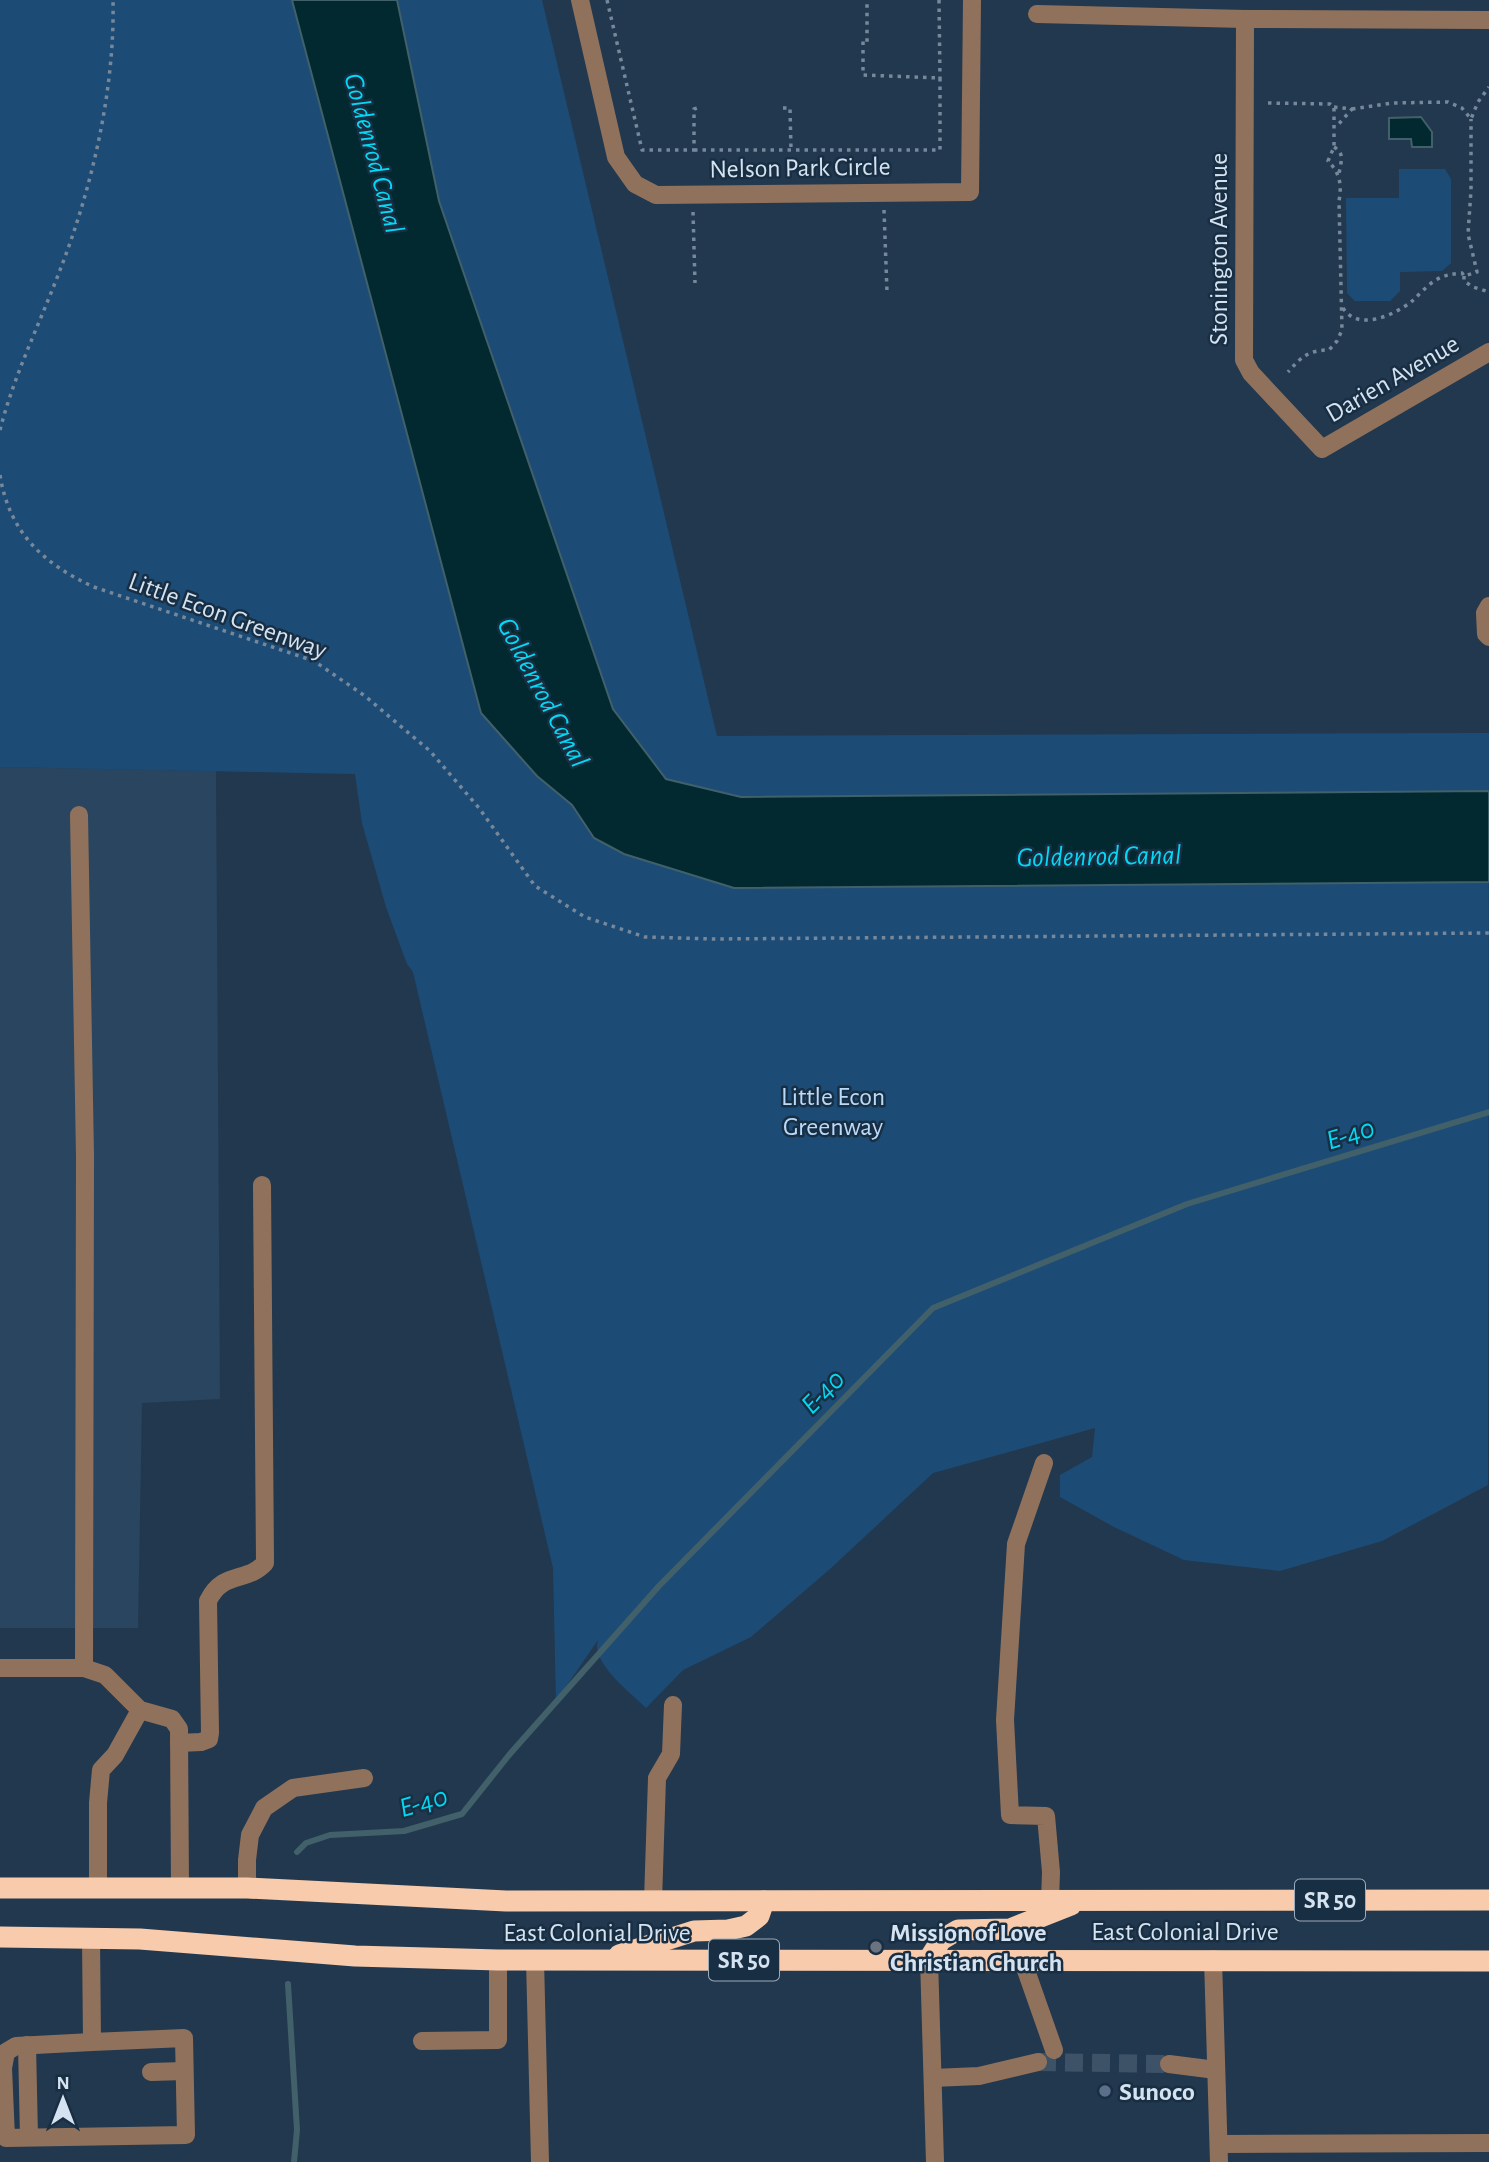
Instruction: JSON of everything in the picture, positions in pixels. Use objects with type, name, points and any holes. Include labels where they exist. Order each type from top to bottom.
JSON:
[{"type":"highway","name":"East Colonial Drive","points":[[0,1888],[247,1888],[506,1901],[1489,1900]]},
{"type":"highway","points":[[600,1961],[694,1931],[728,1930],[746,1926],[759,1916],[764,1900]]},
{"type":"highway","points":[[929,1959],[941,1940],[958,1930],[1010,1929],[1083,1900]]},
{"type":"highway","name":"East Colonial Drive","points":[[0,1937],[140,1939],[355,1956],[498,1960],[1489,1961]]},
{"type":"street","name":"Nelson Park Circle","points":[[580,0],[616,157],[635,184],[656,195],[970,192],[972,0]]},
{"type":"street","points":[[1037,14],[1245,19],[1489,20]]},
{"type":"street","name":"Stonington Avenue","points":[[1245,19],[1244,360],[1251,373],[1322,449]]},
{"type":"street","name":"Darien Avenue","points":[[1322,449],[1489,352]]},
{"type":"street","points":[[1489,606],[1485,613],[1486,634],[1489,637]]},
{"type":"street","points":[[79,815],[85,1156],[84,1668]]},
{"type":"street","points":[[179,1743],[209,1739],[208,1601],[215,1587],[239,1575],[257,1572],[265,1563],[262,1185]]},
{"type":"street","points":[[1044,1463],[1016,1544],[1005,1720],[1010,1815],[1046,1816],[1051,1872],[1050,1900]]},
{"type":"street","points":[[0,1668],[84,1668],[105,1675],[140,1710],[172,1719],[179,1729],[180,1888]]},
{"type":"street","points":[[653,1901],[657,1778],[671,1755],[673,1705]]},
{"type":"street","points":[[98,1888],[98,1803],[101,1770],[115,1755],[140,1710]]},
{"type":"street","points":[[247,1888],[250,1835],[264,1808],[293,1788],[364,1778]]},
{"type":"street","points":[[91,1938],[92,2042]]},
{"type":"street","points":[[929,1959],[935,2162]]},
{"type":"street","points":[[1022,1959],[1055,2050]]},
{"type":"street","points":[[1213,1959],[1219,2162]]},
{"type":"street","points":[[422,2041],[498,2040],[498,1960]]},
{"type":"street","points":[[535,1960],[540,2162]]},
{"type":"street","points":[[184,2038],[186,2135],[6,2138],[2,2092],[6,2052],[16,2046],[92,2042],[184,2038]]},
{"type":"street","points":[[27,2045],[29,2137]]},
{"type":"street","points":[[933,2078],[979,2076],[1038,2062]]},
{"type":"street","points":[[1169,2064],[1216,2070]]},
{"type":"street","points":[[151,2072],[184,2071]]},
{"type":"street","points":[[1219,2144],[1489,2143]]},
{"type":"path","points":[[0,430],[17,378],[66,254],[96,150],[110,72],[113,0]]},
{"type":"path","points":[[607,0],[642,150],[940,150],[939,0]]},
{"type":"path","points":[[867,0],[867,42],[863,41],[863,75],[940,78]]},
{"type":"path","points":[[1464,276],[1477,272],[1468,234],[1471,119],[1478,102],[1489,87]]},
{"type":"path","points":[[1268,103],[1330,104],[1352,109],[1392,103],[1448,102],[1462,108],[1471,119]]},
{"type":"path","points":[[1334,107],[1334,147],[1328,161],[1339,175]]},
{"type":"path","points":[[694,150],[694,109],[697,108]]},
{"type":"path","points":[[783,108],[790,108],[791,150]]},
{"type":"path","points":[[1335,132],[1337,124],[1352,109]]},
{"type":"path","points":[[1288,372],[1301,357],[1314,350],[1329,350],[1338,341],[1342,330],[1339,175],[1343,158],[1334,147]]},
{"type":"path","points":[[693,209],[695,283]]},
{"type":"path","points":[[884,210],[887,292]]},
{"type":"path","points":[[1341,305],[1355,318],[1367,321],[1408,304],[1434,281],[1449,274],[1462,273],[1464,281],[1489,292]]},
{"type":"path","name":"Little Econ Greenway","points":[[0,475],[9,507],[21,530],[37,551],[61,572],[94,587],[314,661],[365,696],[430,751],[480,808],[535,886],[584,917],[645,936],[715,939],[1489,933]]},
{"type":"shaded area","points":[[0,767],[216,771],[220,1399],[142,1403],[138,1628],[0,1628]]},
{"type":"green space","name":"Little Econ Greenway","points":[[0,0],[542,0],[717,736],[1489,733],[1488,1485],[1382,1541],[1280,1571],[1184,1560],[1114,1527],[1060,1497],[1060,1475],[1092,1457],[1095,1428],[933,1473],[830,1569],[751,1637],[683,1670],[646,1708],[606,1667],[597,1649],[598,1640],[556,1701],[553,1568],[413,972],[407,964],[386,907],[362,823],[355,774],[0,767]]},
{"type":"green space","points":[[1399,169],[1445,169],[1451,179],[1451,263],[1442,271],[1400,272],[1400,291],[1390,301],[1355,301],[1347,293],[1346,198],[1399,198]]},
{"type":"water","name":"Goldenrod Canal","points":[[292,0],[397,0],[439,201],[613,709],[666,779],[741,797],[1489,791],[1489,882],[734,888],[624,854],[594,838],[572,805],[537,776],[481,713]]},
{"type":"water","points":[[1421,117],[1432,132],[1432,147],[1412,147],[1411,139],[1389,139],[1389,118]]},
{"type":"waterway","name":"E-40","points":[[297,1852],[306,1843],[330,1835],[404,1831],[462,1814],[509,1755],[659,1586],[933,1308],[1187,1204],[1489,1112]]},
{"type":"waterway","name":"E-40","points":[[288,1984],[297,2130],[294,2162]]},
{"type":"tunnel","points":[[1038,2062],[1169,2064]]},
{"type":"place","name":"Mission of Love Christian Church","points":[[876,1947]]},
{"type":"place","name":"Sunoco","points":[[1105,2091]]}]
